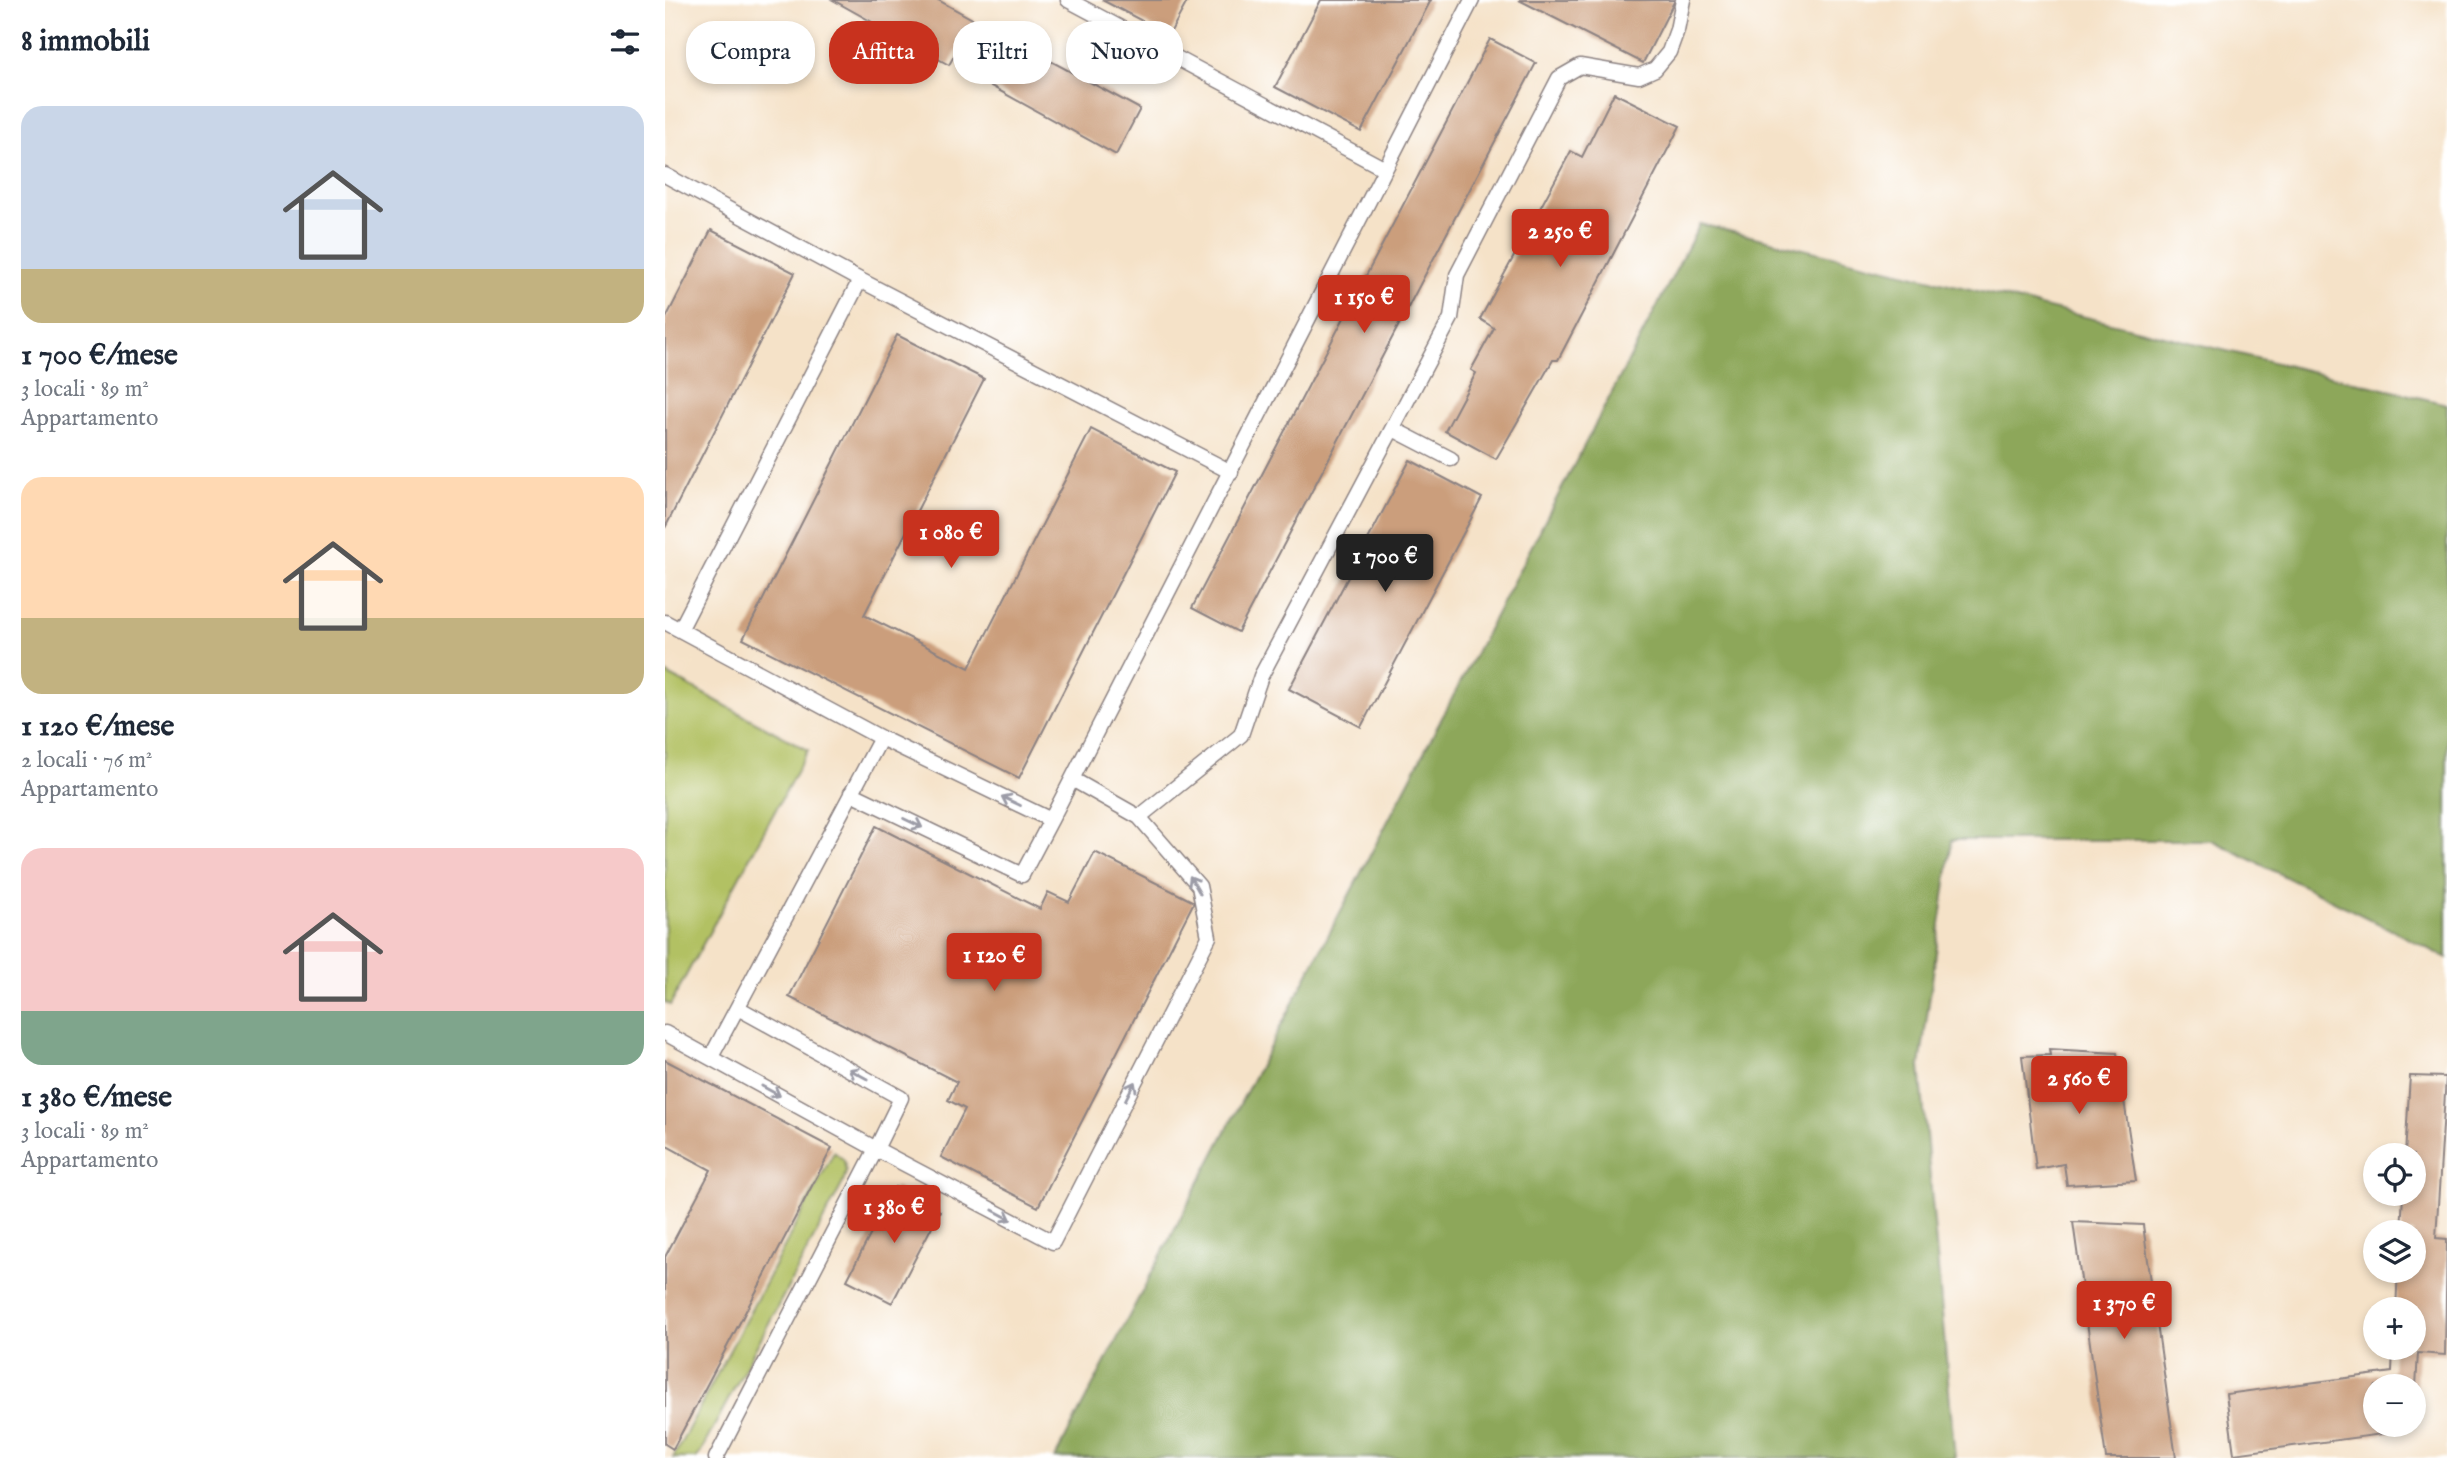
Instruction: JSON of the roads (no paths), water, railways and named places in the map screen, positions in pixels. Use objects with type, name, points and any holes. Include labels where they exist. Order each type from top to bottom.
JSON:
[{"type":"lane","points":[[1068,0],[1385,169]]},
{"type":"lane","points":[[851,793],[1021,875],[1472,0]]},
{"type":"lane","points":[[1139,817],[1241,735],[1261,676],[1451,317],[1457,275],[1559,78],[1580,66],[1639,76],[1655,69],[1669,52],[1683,0]]},
{"type":"lane","points":[[665,175],[860,280],[1231,471]]},
{"type":"lane","points":[[680,630],[860,280]]},
{"type":"lane","points":[[1393,429],[1451,459]]},
{"type":"lane","points":[[665,622],[881,738],[1051,820]]},
{"type":"lane","points":[[711,1057],[881,738]]},
{"type":"lane","points":[[665,1033],[1053,1242],[1209,937],[1199,886],[1139,817],[1072,779]]},
{"type":"lane","points":[[716,1458],[901,1098],[738,1008]]}]
